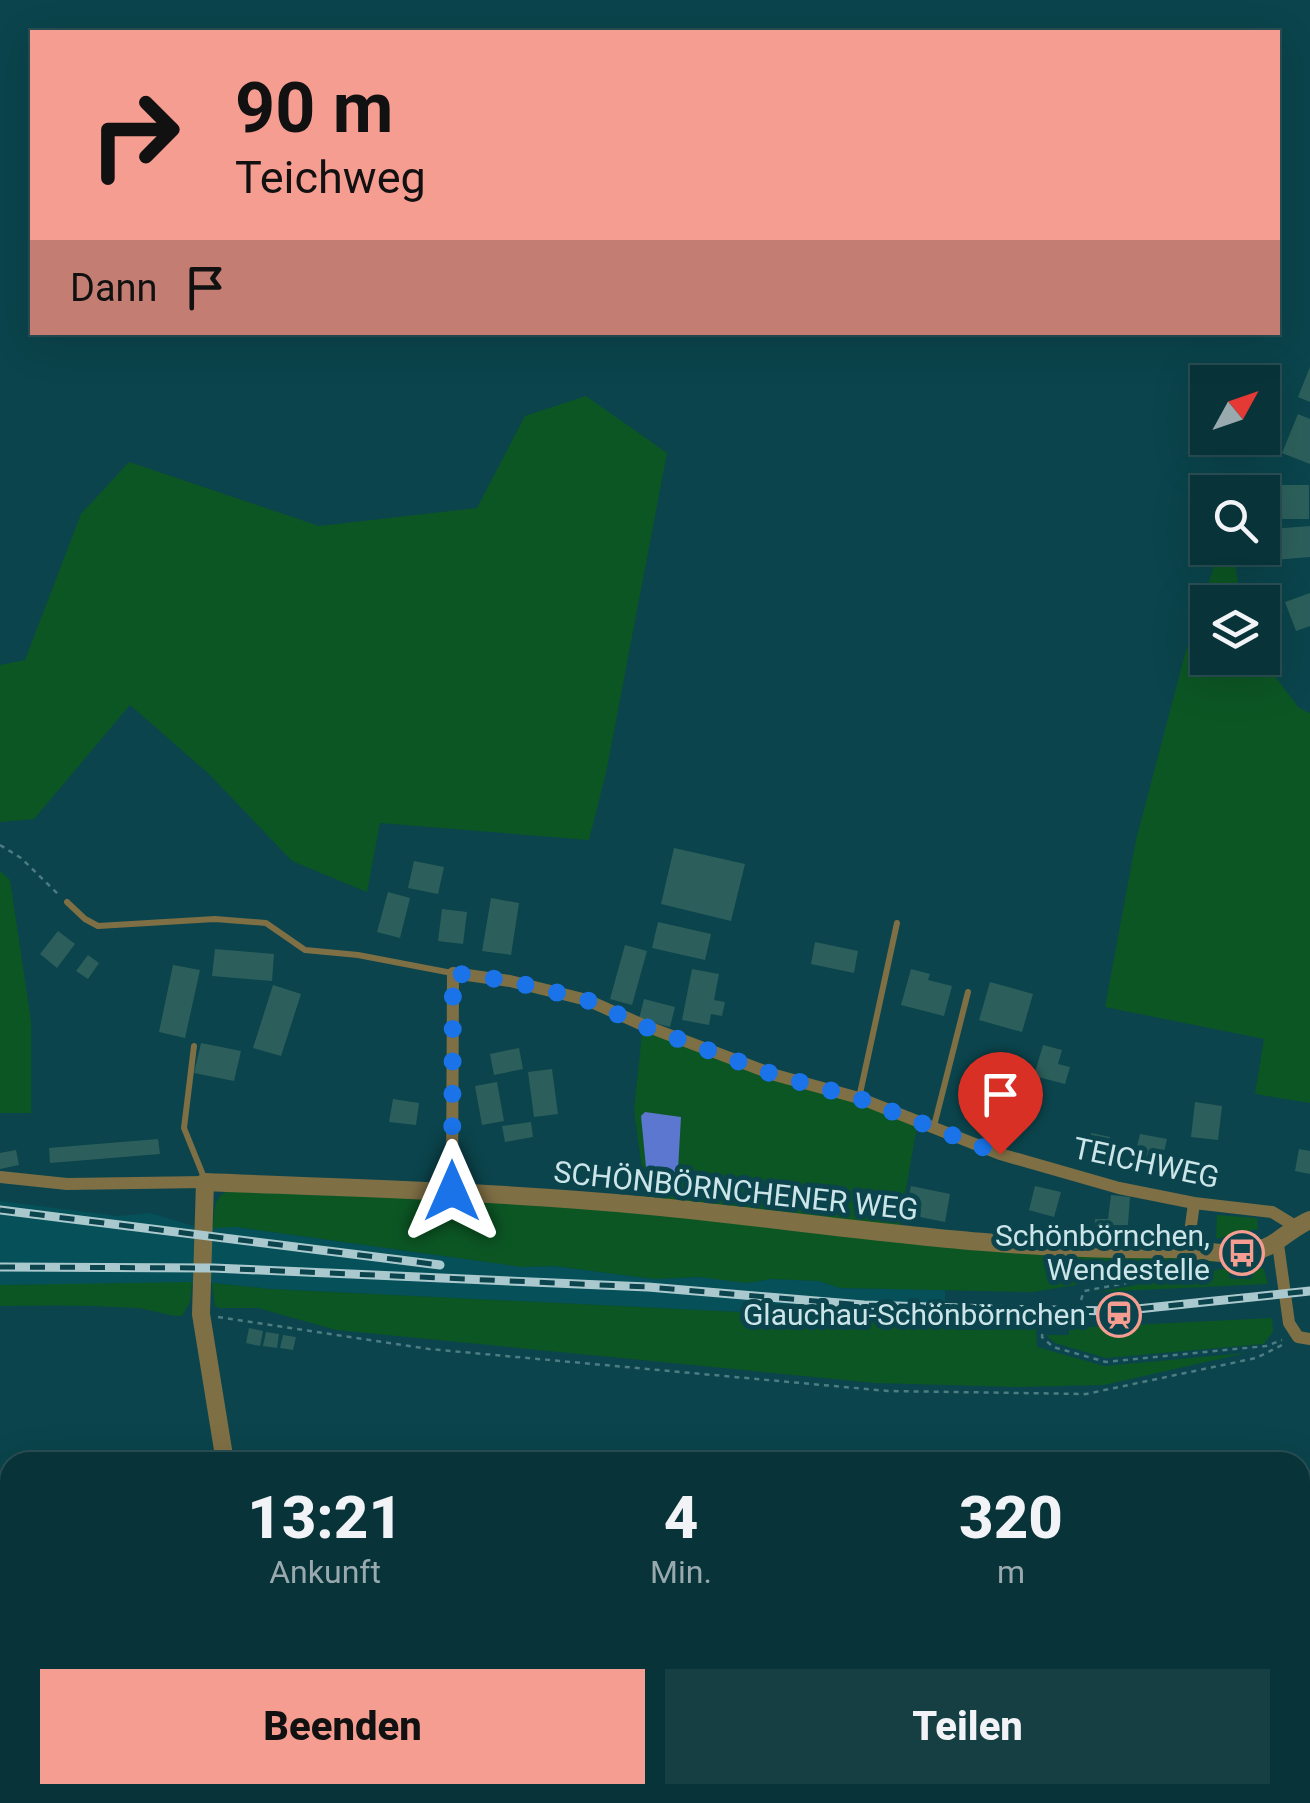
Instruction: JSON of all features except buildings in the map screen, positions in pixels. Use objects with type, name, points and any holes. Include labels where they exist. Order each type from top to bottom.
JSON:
[{"type":"street","name":"TEICHWEG","points":[[453,973],[510,981],[587,1000],[643,1026],[775,1075],[858,1098],[1000,1154],[1119,1188],[1194,1203],[1272,1212],[1303,1223]]},
{"type":"street","points":[[452,1191],[453,973]]},
{"type":"street","points":[[0,1177],[67,1184],[206,1182],[201,1314],[223,1452]]},
{"type":"street","name":"SCHÖNBÖRNCHENER WEG","points":[[206,1182],[452,1191],[648,1206],[1003,1246],[1188,1248],[1248,1253],[1278,1244]]},
{"type":"street","points":[[1188,1248],[1194,1203]]},
{"type":"street","points":[[1303,1223],[1278,1244],[1289,1323],[1304,1338]]},
{"type":"lane","points":[[67,902],[84,919],[98,926],[215,920],[266,922],[305,950],[453,973]]},
{"type":"lane","points":[[858,1098],[896,923]]},
{"type":"lane","points":[[934,1128],[968,992]]},
{"type":"lane","points":[[194,1046],[184,1128],[206,1182]]},
{"type":"path","points":[[0,845],[21,858],[67,902]]},
{"type":"path","points":[[1081,1300],[1084,1290],[1205,1268]]},
{"type":"path","points":[[201,1314],[429,1349],[888,1391],[1086,1394],[1256,1358],[1304,1338]]},
{"type":"path","points":[[1043,1324],[1042,1337],[1053,1347],[1106,1362],[1266,1346],[1304,1338]]},
{"type":"shaded area","points":[[0,1201],[118,1216],[150,1213],[194,1226],[237,1227],[522,1267],[554,1266],[654,1279],[699,1277],[747,1283],[771,1279],[819,1281],[840,1288],[945,1289],[945,1322],[212,1283],[0,1285]]},
{"type":"green space","points":[[586,396],[667,453],[606,773],[589,840],[380,823],[367,892],[292,861],[209,774],[130,705],[34,819],[0,822],[0,665],[25,660],[81,514],[129,462],[319,526],[477,508],[525,416]]},
{"type":"green space","points":[[1214,565],[1236,565],[1238,585],[1208,585]]},
{"type":"green space","points":[[1190,639],[1190,675],[1274,675],[1299,708],[1310,713],[1310,1103],[1255,1094],[1264,1039],[1105,1007],[1136,840]]},
{"type":"green space","points":[[0,871],[10,880],[31,1021],[31,1113],[0,1113]]},
{"type":"green space","points":[[643,1025],[918,1121],[898,1234],[647,1206],[634,1110]]},
{"type":"green space","points":[[229,1190],[469,1200],[708,1216],[1186,1253],[1219,1261],[1033,1292],[840,1288],[819,1281],[771,1279],[747,1283],[699,1277],[654,1279],[554,1266],[522,1267],[237,1227],[213,1228],[217,1201]]},
{"type":"green space","points":[[1217,1215],[1257,1218],[1258,1229],[1216,1239]]},
{"type":"green space","points":[[1256,1267],[1264,1269],[1268,1284],[1097,1292],[1228,1268],[1230,1279],[1251,1279]]},
{"type":"green space","points":[[192,1282],[190,1302],[182,1316],[119,1307],[0,1306],[0,1285]]},
{"type":"green space","points":[[212,1283],[945,1322],[960,1330],[1036,1329],[1037,1347],[1104,1366],[1246,1353],[1104,1385],[875,1383],[336,1330],[258,1308],[219,1308],[215,1306]]},
{"type":"green space","points":[[1272,1318],[1273,1332],[1264,1344],[1106,1358],[1055,1343],[1046,1335],[1069,1335],[1069,1328]]},
{"type":"water","points":[[645,1112],[681,1117],[678,1170],[674,1173],[646,1167],[641,1116]]},
{"type":"railway","points":[[0,1210],[440,1265]]},
{"type":"railway","points":[[0,1267],[213,1268],[648,1287],[864,1305],[992,1309],[1118,1311],[1310,1291]]},
{"type":"place","name":"Schönbörnchen, Wendestelle","points":[[1242,1253]]},
{"type":"place","name":"Glauchau-Schönbörnchen","points":[[1119,1315]]},
{"type":"route","points":[[452,1191],[453,973],[510,981],[587,1000],[643,1026],[775,1075],[858,1098],[1000,1154]]}]
